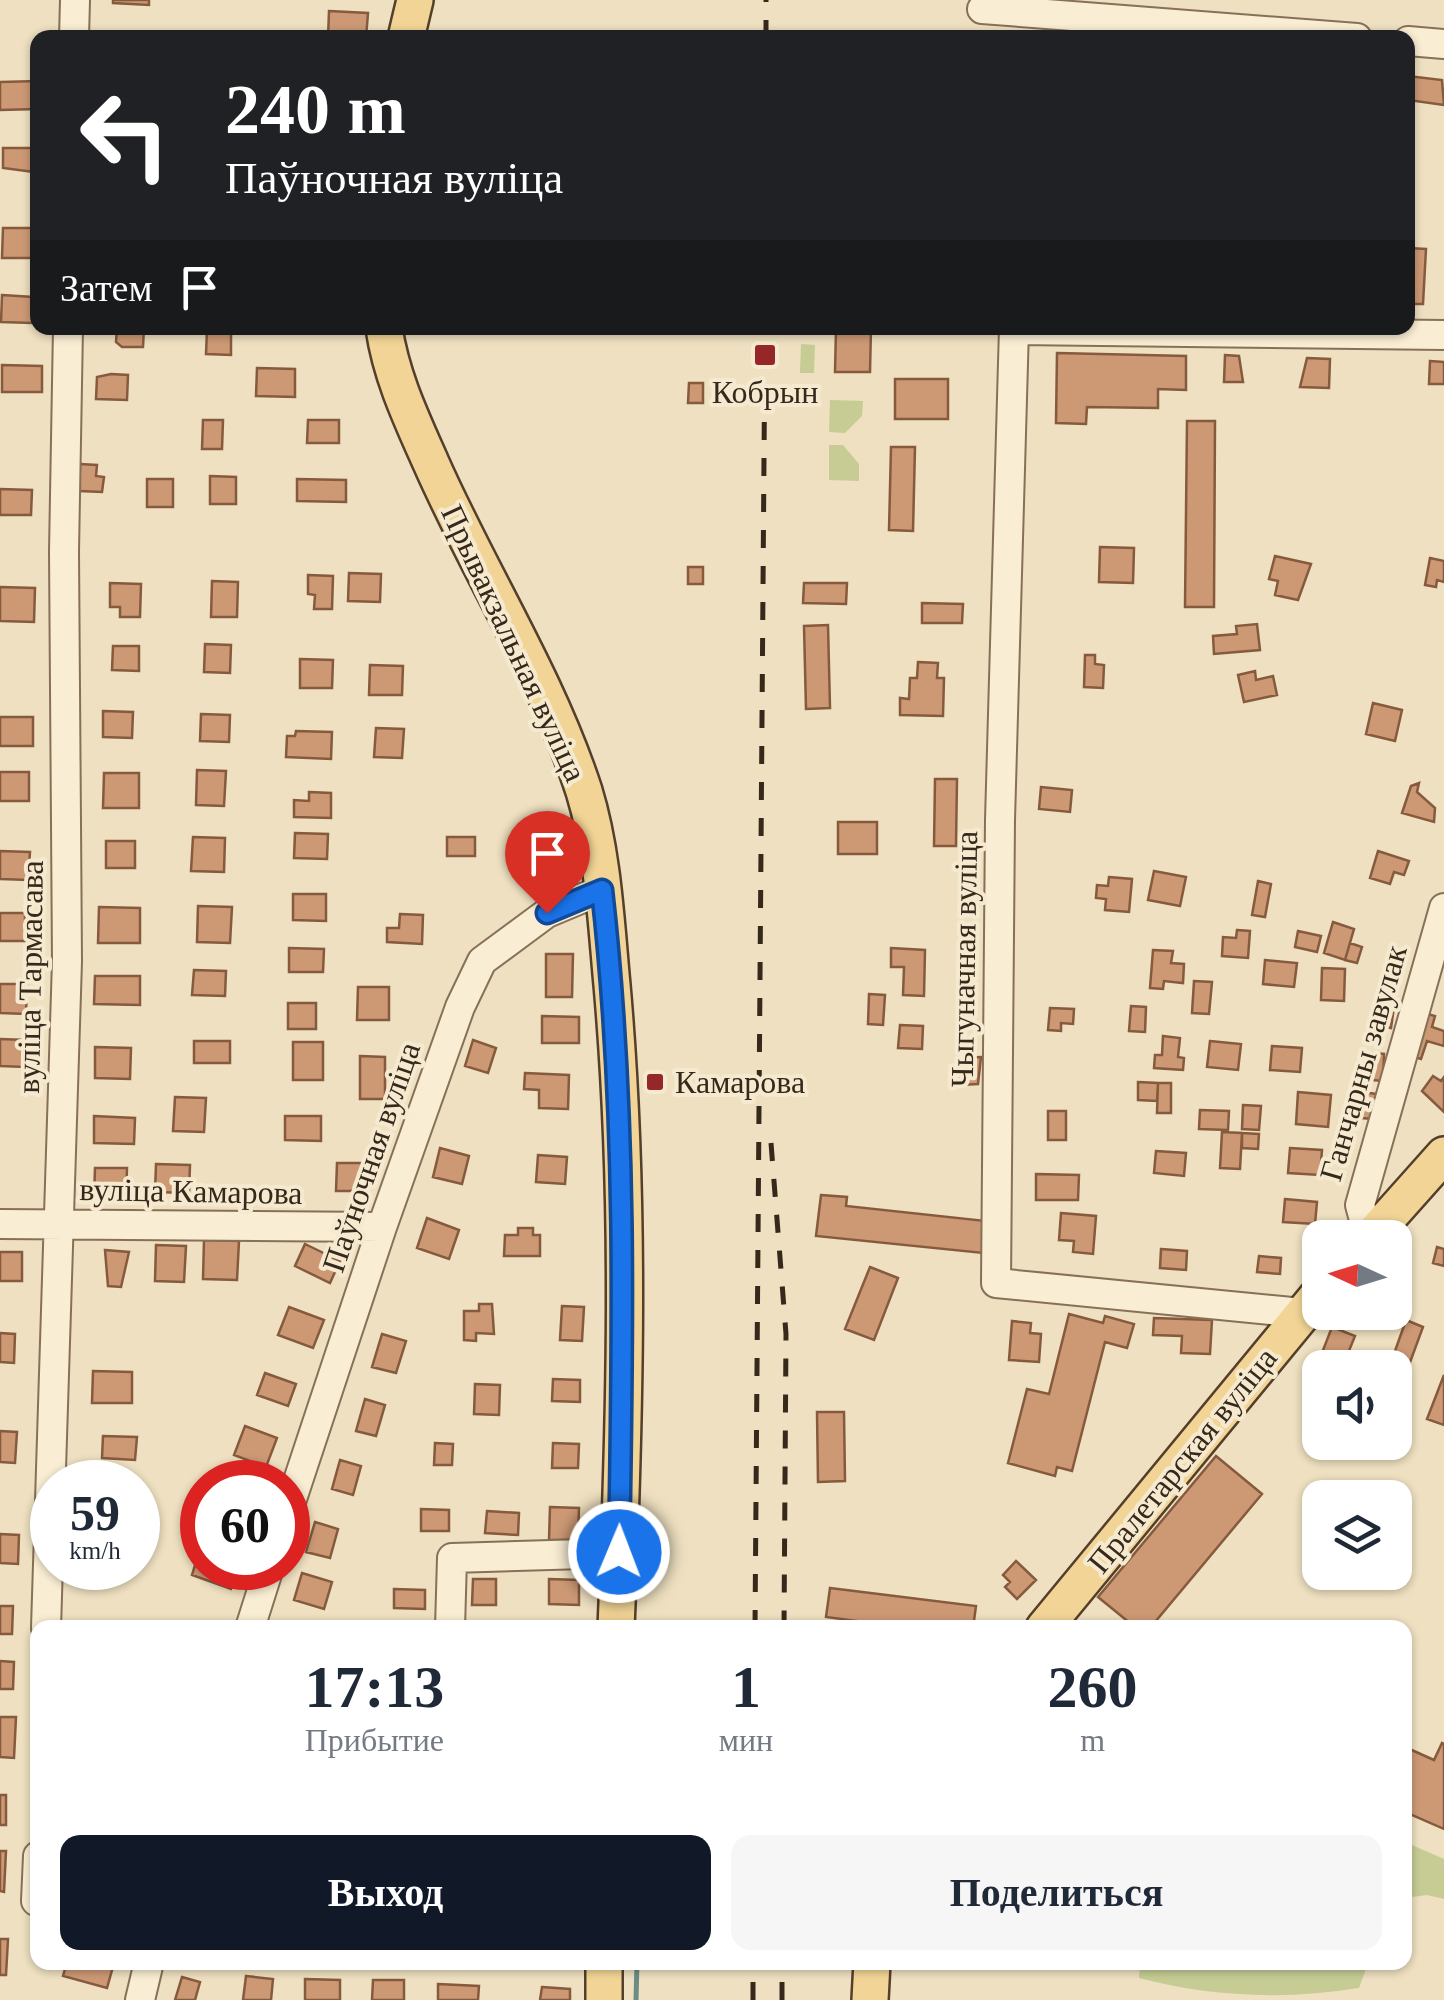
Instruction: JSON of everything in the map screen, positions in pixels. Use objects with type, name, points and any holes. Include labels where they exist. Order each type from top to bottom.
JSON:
[{"type":"main road","points":[[408,30],[415,0]]},
{"type":"main road","name":"Прывакзальная вуліца","points":[[386,335],[408,410],[463,536],[530,665],[584,792],[602,890],[616,1033],[621,1156],[616,1620]]},
{"type":"main road","points":[[1386,1220],[1444,1155]]},
{"type":"main road","name":"Пралетарская вуліца","points":[[1051,1620],[1302,1314]]},
{"type":"main road","points":[[604,1970],[604,2000]]},
{"type":"main road","points":[[870,2000],[872,1970]]},
{"type":"street","points":[[74,30],[76,0]]},
{"type":"street","points":[[986,30],[981,5],[1266,30]]},
{"type":"street","points":[[1415,42],[1444,44]]},
{"type":"street","name":"вуліца Тармасава","points":[[46,1620],[67,962],[64,552],[68,335]]},
{"type":"street","name":"Чыгуначная вуліца","points":[[1014,335],[1000,813],[996,1283],[1302,1302]]},
{"type":"street","points":[[1415,335],[1444,335]]},
{"type":"street","name":"Паўночная вуліца","points":[[305,1460],[460,1007],[482,961],[547,913],[602,890]]},
{"type":"street","name":"Ганчарны завулак","points":[[1365,1220],[1360,1205],[1444,908]]},
{"type":"street","name":"вуліца Камарова","points":[[0,1224],[382,1227]]},
{"type":"street","points":[[450,1620],[452,1558],[619,1552]]},
{"type":"street","points":[[253,1620],[262,1590]]},
{"type":"street","points":[[140,2000],[148,1970]]},
{"type":"green space","points":[[801,344],[815,345],[814,373],[800,373]]},
{"type":"green space","points":[[830,400],[863,401],[862,416],[845,433],[829,432]]},
{"type":"green space","points":[[829,445],[843,445],[859,464],[859,481],[829,480]]},
{"type":"green space","points":[[1412,1845],[1444,1859],[1444,1899],[1412,1897]]},
{"type":"green space","points":[[1140,1970],[1365,1970],[1359,1988],[1276,1995],[1221,1993],[1139,1978]]},
{"type":"building","points":[[149,0],[149,5],[113,3]]},
{"type":"building","points":[[329,11],[368,13],[367,30],[328,30]]},
{"type":"building","points":[[1415,77],[1442,80],[1444,105],[1415,101]]},
{"type":"building","points":[[30,81],[30,109],[0,110],[0,82]]},
{"type":"building","points":[[3,148],[30,148],[30,171],[3,168]]},
{"type":"building","points":[[3,228],[30,228],[30,258],[2,258]]},
{"type":"building","points":[[1415,248],[1426,249],[1423,304],[1415,304]]},
{"type":"building","points":[[2,295],[30,297],[30,323],[1,322]]},
{"type":"building","points":[[116,335],[144,335],[143,347],[122,347],[116,342]]},
{"type":"building","points":[[207,335],[231,335],[231,355],[206,354]]},
{"type":"building","points":[[836,335],[871,335],[870,372],[835,372]]},
{"type":"building","points":[[1057,353],[1186,356],[1186,390],[1158,389],[1158,408],[1087,407],[1086,424],[1056,423]]},
{"type":"building","points":[[1225,355],[1239,356],[1243,382],[1224,382]]},
{"type":"building","points":[[1307,358],[1330,359],[1329,388],[1300,387]]},
{"type":"building","points":[[1430,361],[1444,362],[1444,384],[1429,384]]},
{"type":"building","points":[[2,365],[42,366],[42,392],[2,392]]},
{"type":"building","points":[[257,368],[295,369],[295,397],[256,396]]},
{"type":"building","points":[[128,375],[127,400],[96,399],[97,377]]},
{"type":"building","points":[[895,379],[948,379],[948,419],[895,419]]},
{"type":"building","points":[[689,383],[703,383],[703,403],[688,403]]},
{"type":"building","points":[[203,420],[223,420],[222,449],[202,449]]},
{"type":"building","points":[[308,420],[339,420],[339,443],[307,443]]},
{"type":"building","points":[[1187,421],[1215,421],[1214,607],[1185,607]]},
{"type":"building","points":[[891,447],[915,447],[913,531],[889,530]]},
{"type":"building","points":[[80,464],[97,465],[96,476],[104,477],[102,492],[79,491]]},
{"type":"building","points":[[210,476],[236,477],[236,504],[210,504]]},
{"type":"building","points":[[147,479],[173,479],[173,507],[147,507]]},
{"type":"building","points":[[297,479],[346,480],[346,502],[297,501]]},
{"type":"building","points":[[0,489],[32,490],[31,515],[0,515]]},
{"type":"building","points":[[1100,547],[1134,548],[1133,583],[1099,582]]},
{"type":"building","points":[[1275,556],[1311,564],[1298,600],[1275,595],[1278,581],[1269,579]]},
{"type":"building","points":[[1430,558],[1444,561],[1444,582],[1437,580],[1436,587],[1425,585]]},
{"type":"building","points":[[688,567],[703,567],[703,584],[688,584]]},
{"type":"building","points":[[349,573],[381,574],[380,602],[348,601]]},
{"type":"building","points":[[308,575],[333,576],[332,609],[314,609],[315,595],[308,594]]},
{"type":"building","points":[[212,581],[238,582],[237,617],[211,617]]},
{"type":"building","points":[[110,583],[141,584],[140,617],[120,617],[120,607],[110,607]]},
{"type":"building","points":[[804,583],[847,583],[846,604],[803,603]]},
{"type":"building","points":[[0,587],[35,588],[34,622],[0,621]]},
{"type":"building","points":[[922,603],[963,604],[962,623],[922,623]]},
{"type":"building","points":[[1257,624],[1260,650],[1214,654],[1213,636],[1237,634],[1236,626]]},
{"type":"building","points":[[828,625],[830,708],[806,709],[804,626]]},
{"type":"building","points":[[205,644],[231,645],[230,673],[204,672]]},
{"type":"building","points":[[113,646],[139,646],[139,671],[112,670]]},
{"type":"building","points":[[1085,655],[1095,655],[1095,664],[1104,665],[1103,688],[1084,687]]},
{"type":"building","points":[[300,659],[333,660],[332,688],[300,688]]},
{"type":"building","points":[[918,662],[938,663],[937,678],[944,678],[943,716],[900,715],[900,698],[909,699],[910,678],[917,678]]},
{"type":"building","points":[[370,665],[403,666],[402,695],[369,695]]},
{"type":"building","points":[[1255,671],[1256,680],[1273,676],[1277,695],[1244,702],[1238,675]]},
{"type":"building","points":[[1373,703],[1402,710],[1395,741],[1366,734]]},
{"type":"building","points":[[103,711],[133,712],[132,738],[103,737]]},
{"type":"building","points":[[201,714],[230,715],[229,742],[200,741]]},
{"type":"building","points":[[0,717],[33,717],[33,746],[0,746]]},
{"type":"building","points":[[376,728],[404,729],[402,758],[374,757]]},
{"type":"building","points":[[296,731],[332,732],[331,759],[286,757],[287,736],[295,736]]},
{"type":"building","points":[[197,770],[226,771],[224,806],[196,805]]},
{"type":"building","points":[[0,772],[29,772],[29,801],[0,801]]},
{"type":"building","points":[[104,773],[139,773],[139,808],[103,808]]},
{"type":"building","points":[[935,779],[957,779],[956,846],[934,846]]},
{"type":"building","points":[[1419,783],[1417,792],[1435,808],[1434,822],[1402,813],[1411,786]]},
{"type":"building","points":[[1041,787],[1072,790],[1070,812],[1039,809]]},
{"type":"building","points":[[309,792],[331,793],[331,818],[294,817],[294,800],[309,801]]},
{"type":"building","points":[[838,822],[877,822],[877,854],[838,854]]},
{"type":"building","points":[[295,833],[328,834],[327,859],[294,858]]},
{"type":"building","points":[[193,837],[225,838],[224,872],[191,871]]},
{"type":"building","points":[[447,837],[475,837],[475,856],[447,856]]},
{"type":"building","points":[[106,841],[135,841],[135,868],[106,868]]},
{"type":"building","points":[[0,851],[30,852],[28,880],[0,879]]},
{"type":"building","points":[[1378,851],[1409,861],[1404,875],[1394,872],[1390,884],[1370,878]]},
{"type":"building","points":[[1154,871],[1186,877],[1180,906],[1148,900]]},
{"type":"building","points":[[1109,877],[1132,879],[1129,912],[1105,910],[1106,899],[1096,898],[1097,885],[1108,886]]},
{"type":"building","points":[[1258,881],[1271,884],[1265,917],[1252,915]]},
{"type":"building","points":[[293,894],[326,894],[326,921],[293,920]]},
{"type":"building","points":[[198,906],[232,907],[230,943],[197,942]]},
{"type":"building","points":[[99,907],[140,908],[140,943],[98,943]]},
{"type":"building","points":[[0,913],[25,913],[25,941],[0,941]]},
{"type":"building","points":[[400,914],[423,915],[422,944],[387,942],[387,928],[399,928]]},
{"type":"building","points":[[1333,922],[1354,929],[1345,960],[1324,953]]},
{"type":"building","points":[[1237,930],[1250,931],[1248,958],[1222,956],[1223,937],[1236,938]]},
{"type":"building","points":[[1298,931],[1321,936],[1317,952],[1295,947]]},
{"type":"building","points":[[1350,943],[1362,947],[1357,963],[1345,960]]},
{"type":"building","points":[[289,948],[324,949],[323,972],[289,972]]},
{"type":"building","points":[[891,948],[925,950],[924,996],[903,995],[904,967],[891,967]]},
{"type":"building","points":[[1153,950],[1173,951],[1171,963],[1184,964],[1183,983],[1164,981],[1163,989],[1150,988]]},
{"type":"building","points":[[546,954],[573,954],[572,997],[546,997]]},
{"type":"building","points":[[1265,960],[1297,963],[1294,987],[1263,984]]},
{"type":"building","points":[[1322,968],[1345,969],[1344,1001],[1321,1000]]},
{"type":"building","points":[[194,970],[226,971],[225,996],[192,995]]},
{"type":"building","points":[[95,976],[140,976],[140,1005],[94,1004]]},
{"type":"building","points":[[1194,981],[1212,982],[1209,1014],[1192,1013]]},
{"type":"building","points":[[0,984],[27,984],[26,1014],[0,1013]]},
{"type":"building","points":[[358,987],[389,987],[389,1020],[357,1020]]},
{"type":"building","points":[[869,994],[885,995],[883,1025],[868,1024]]},
{"type":"building","points":[[288,1003],[316,1003],[316,1029],[288,1029]]},
{"type":"building","points":[[1381,1005],[1394,1007],[1391,1028],[1378,1026]]},
{"type":"building","points":[[1131,1006],[1146,1007],[1145,1032],[1129,1031]]},
{"type":"building","points":[[1050,1008],[1074,1009],[1073,1024],[1061,1023],[1061,1031],[1048,1030]]},
{"type":"building","points":[[1421,1012],[1435,1016],[1432,1027],[1444,1031],[1444,1046],[1427,1041],[1421,1059],[1407,1055]]},
{"type":"building","points":[[542,1016],[579,1017],[579,1043],[542,1043]]},
{"type":"building","points":[[900,1025],[923,1026],[922,1049],[898,1048]]},
{"type":"building","points":[[1163,1036],[1180,1038],[1178,1057],[1184,1058],[1183,1070],[1154,1068],[1155,1055],[1162,1055]]},
{"type":"building","points":[[0,1039],[26,1040],[25,1067],[0,1066]]},
{"type":"building","points":[[473,1040],[496,1048],[488,1073],[465,1066]]},
{"type":"building","points":[[194,1041],[230,1041],[230,1063],[194,1063]]},
{"type":"building","points":[[1210,1041],[1241,1044],[1238,1070],[1207,1067]]},
{"type":"building","points":[[293,1042],[323,1042],[323,1080],[293,1080]]},
{"type":"building","points":[[1272,1046],[1302,1048],[1300,1072],[1270,1070]]},
{"type":"building","points":[[95,1047],[131,1048],[130,1079],[95,1078]]},
{"type":"building","points":[[1361,1052],[1384,1054],[1383,1081],[1359,1079]]},
{"type":"building","points":[[360,1056],[385,1057],[385,1099],[360,1099]]},
{"type":"building","points":[[981,1057],[978,1084],[960,1085],[958,1058]]},
{"type":"building","points":[[525,1073],[569,1075],[568,1109],[539,1108],[539,1090],[524,1089]]},
{"type":"building","points":[[1433,1076],[1441,1081],[1444,1077],[1444,1112],[1422,1091]]},
{"type":"building","points":[[1138,1082],[1158,1083],[1157,1101],[1138,1100]]},
{"type":"building","points":[[1158,1083],[1171,1083],[1171,1113],[1157,1113]]},
{"type":"building","points":[[1298,1092],[1331,1095],[1328,1127],[1296,1124]]},
{"type":"building","points":[[1363,1092],[1377,1094],[1374,1119],[1361,1118]]},
{"type":"building","points":[[175,1097],[206,1098],[204,1132],[173,1131]]},
{"type":"building","points":[[1243,1105],[1261,1106],[1259,1130],[1242,1129]]},
{"type":"building","points":[[1200,1110],[1229,1111],[1228,1130],[1199,1129]]},
{"type":"building","points":[[1048,1111],[1066,1111],[1066,1140],[1048,1140]]},
{"type":"building","points":[[94,1116],[135,1118],[134,1144],[94,1143]]},
{"type":"building","points":[[285,1116],[321,1116],[321,1141],[285,1140]]},
{"type":"building","points":[[1222,1132],[1242,1133],[1240,1169],[1220,1168]]},
{"type":"building","points":[[1242,1133],[1259,1134],[1258,1149],[1242,1148]]},
{"type":"building","points":[[440,1148],[469,1156],[462,1184],[433,1177]]},
{"type":"building","points":[[1290,1148],[1322,1150],[1320,1175],[1288,1173]]},
{"type":"building","points":[[1156,1151],[1186,1153],[1184,1176],[1154,1173]]},
{"type":"building","points":[[538,1155],[567,1157],[565,1184],[536,1182]]},
{"type":"building","points":[[337,1163],[363,1163],[363,1191],[336,1191]]},
{"type":"building","points":[[156,1164],[190,1165],[189,1193],[155,1192]]},
{"type":"building","points":[[95,1168],[127,1168],[126,1198],[94,1198]]},
{"type":"building","points":[[1036,1174],[1079,1175],[1078,1200],[1036,1200]]},
{"type":"building","points":[[821,1195],[847,1197],[846,1206],[986,1221],[983,1253],[816,1236]]},
{"type":"building","points":[[1285,1199],[1317,1202],[1315,1220],[1283,1222]]},
{"type":"building","points":[[1061,1213],[1096,1216],[1093,1254],[1073,1252],[1074,1241],[1059,1240]]},
{"type":"building","points":[[427,1218],[459,1230],[449,1259],[417,1248]]},
{"type":"building","points":[[518,1228],[533,1228],[533,1235],[540,1235],[540,1256],[504,1256],[505,1235],[518,1235]]},
{"type":"building","points":[[204,1240],[239,1241],[237,1280],[203,1279]]},
{"type":"building","points":[[305,1244],[340,1261],[330,1283],[295,1266]]},
{"type":"building","points":[[156,1245],[186,1246],[184,1282],[155,1281]]},
{"type":"building","points":[[1437,1247],[1444,1249],[1444,1266],[1433,1263]]},
{"type":"building","points":[[1161,1249],[1187,1251],[1186,1270],[1160,1268]]},
{"type":"building","points":[[105,1250],[129,1252],[121,1287],[108,1286]]},
{"type":"building","points":[[0,1252],[22,1252],[22,1281],[0,1281]]},
{"type":"building","points":[[1259,1256],[1281,1258],[1280,1274],[1257,1272]]},
{"type":"building","points":[[870,1267],[898,1278],[874,1340],[845,1329]]},
{"type":"building","points":[[479,1304],[492,1304],[494,1334],[476,1333],[476,1341],[464,1340],[464,1311],[479,1311]]},
{"type":"building","points":[[562,1306],[584,1307],[582,1341],[560,1340]]},
{"type":"building","points":[[289,1307],[324,1320],[313,1348],[278,1335]]},
{"type":"building","points":[[1069,1314],[1103,1323],[1105,1316],[1134,1324],[1127,1348],[1105,1342],[1072,1471],[1057,1467],[1055,1476],[1008,1463],[1027,1389],[1049,1394]]},
{"type":"building","points":[[1154,1318],[1212,1320],[1210,1354],[1181,1353],[1182,1336],[1153,1335]]},
{"type":"building","points":[[1012,1321],[1031,1323],[1030,1333],[1041,1334],[1039,1362],[1009,1360]]},
{"type":"building","points":[[1412,1322],[1423,1327],[1412,1357],[1412,1350],[1395,1350],[1402,1330],[1412,1330]]},
{"type":"building","points":[[1331,1330],[1355,1336],[1349,1350],[1323,1350]]},
{"type":"building","points":[[0,1333],[15,1334],[14,1363],[0,1362]]},
{"type":"building","points":[[382,1334],[406,1341],[396,1373],[372,1367]]},
{"type":"building","points":[[93,1371],[132,1372],[132,1403],[92,1403]]},
{"type":"building","points":[[265,1373],[296,1384],[288,1406],[257,1395]]},
{"type":"building","points":[[1444,1375],[1444,1425],[1427,1419]]},
{"type":"building","points":[[553,1379],[580,1380],[580,1402],[552,1401]]},
{"type":"building","points":[[475,1384],[500,1385],[499,1415],[474,1414]]},
{"type":"building","points":[[365,1399],[385,1405],[376,1436],[356,1431]]},
{"type":"building","points":[[817,1412],[844,1412],[845,1481],[818,1482]]},
{"type":"building","points":[[245,1426],[277,1438],[269,1460],[247,1460],[234,1455]]},
{"type":"building","points":[[0,1431],[17,1432],[15,1463],[0,1462]]},
{"type":"building","points":[[103,1436],[137,1437],[135,1460],[102,1458]]},
{"type":"building","points":[[435,1443],[453,1444],[452,1465],[434,1465]]},
{"type":"building","points":[[553,1443],[579,1444],[578,1468],[552,1468]]},
{"type":"building","points":[[1216,1456],[1262,1494],[1157,1620],[1126,1620],[1098,1597]]},
{"type":"building","points":[[340,1460],[361,1466],[353,1495],[332,1489]]},
{"type":"building","points":[[550,1507],[579,1508],[578,1540],[549,1540]]},
{"type":"building","points":[[421,1509],[449,1510],[449,1531],[421,1531]]},
{"type":"building","points":[[487,1511],[519,1513],[518,1535],[485,1533]]},
{"type":"building","points":[[315,1522],[338,1529],[330,1558],[310,1553]]},
{"type":"building","points":[[0,1534],[19,1535],[18,1564],[0,1563]]},
{"type":"building","points":[[1016,1561],[1036,1580],[1017,1599],[1005,1587],[1010,1582],[1003,1575]]},
{"type":"building","points":[[310,1575],[332,1582],[324,1609],[294,1600],[297,1590],[310,1590]]},
{"type":"building","points":[[473,1579],[496,1579],[496,1605],[472,1605]]},
{"type":"building","points":[[549,1579],[579,1580],[579,1605],[549,1604]]},
{"type":"building","points":[[830,1588],[976,1606],[974,1620],[826,1617]]},
{"type":"building","points":[[394,1589],[425,1590],[425,1609],[394,1608]]},
{"type":"building","points":[[0,1606],[13,1606],[12,1634],[0,1634]]},
{"type":"building","points":[[0,1661],[14,1662],[13,1689],[0,1689]]},
{"type":"building","points":[[0,1717],[16,1717],[14,1758],[0,1757]]},
{"type":"building","points":[[1444,1744],[1444,1829],[1412,1815],[1412,1750],[1434,1760]]},
{"type":"building","points":[[0,1795],[6,1795],[6,1825],[0,1825]]},
{"type":"building","points":[[0,1851],[6,1851],[4,1892],[0,1891]]},
{"type":"building","points":[[0,1939],[8,1939],[6,1975],[0,1975]]},
{"type":"building","points":[[65,1970],[112,1970],[107,1988],[63,1976]]},
{"type":"building","points":[[246,1976],[273,1979],[271,2000],[243,2000]]},
{"type":"building","points":[[182,1977],[200,1982],[195,2000],[175,2000]]},
{"type":"building","points":[[305,1979],[340,1980],[340,2000],[305,2000]]},
{"type":"building","points":[[373,1980],[404,1980],[404,2000],[372,2000]]},
{"type":"building","points":[[438,1984],[479,1986],[478,2000],[438,2000]]},
{"type":"building","points":[[542,1987],[570,1989],[570,2000],[540,2000]]},
{"type":"waterway","points":[[636,2000],[637,1970]]},
{"type":"railway","points":[[766,0],[766,30]]},
{"type":"railway","points":[[755,1620],[765,335]]},
{"type":"railway","points":[[771,1143],[786,1334],[784,1620]]},
{"type":"railway","points":[[753,1970],[753,2000]]},
{"type":"railway","points":[[782,1970],[782,2000]]},
{"type":"place","name":"Кобрын","points":[[765,355]]},
{"type":"place","name":"Камарова","points":[[655,1082]]},
{"type":"route","points":[[547,913],[602,890],[616,1033],[621,1156],[619,1552]]}]
